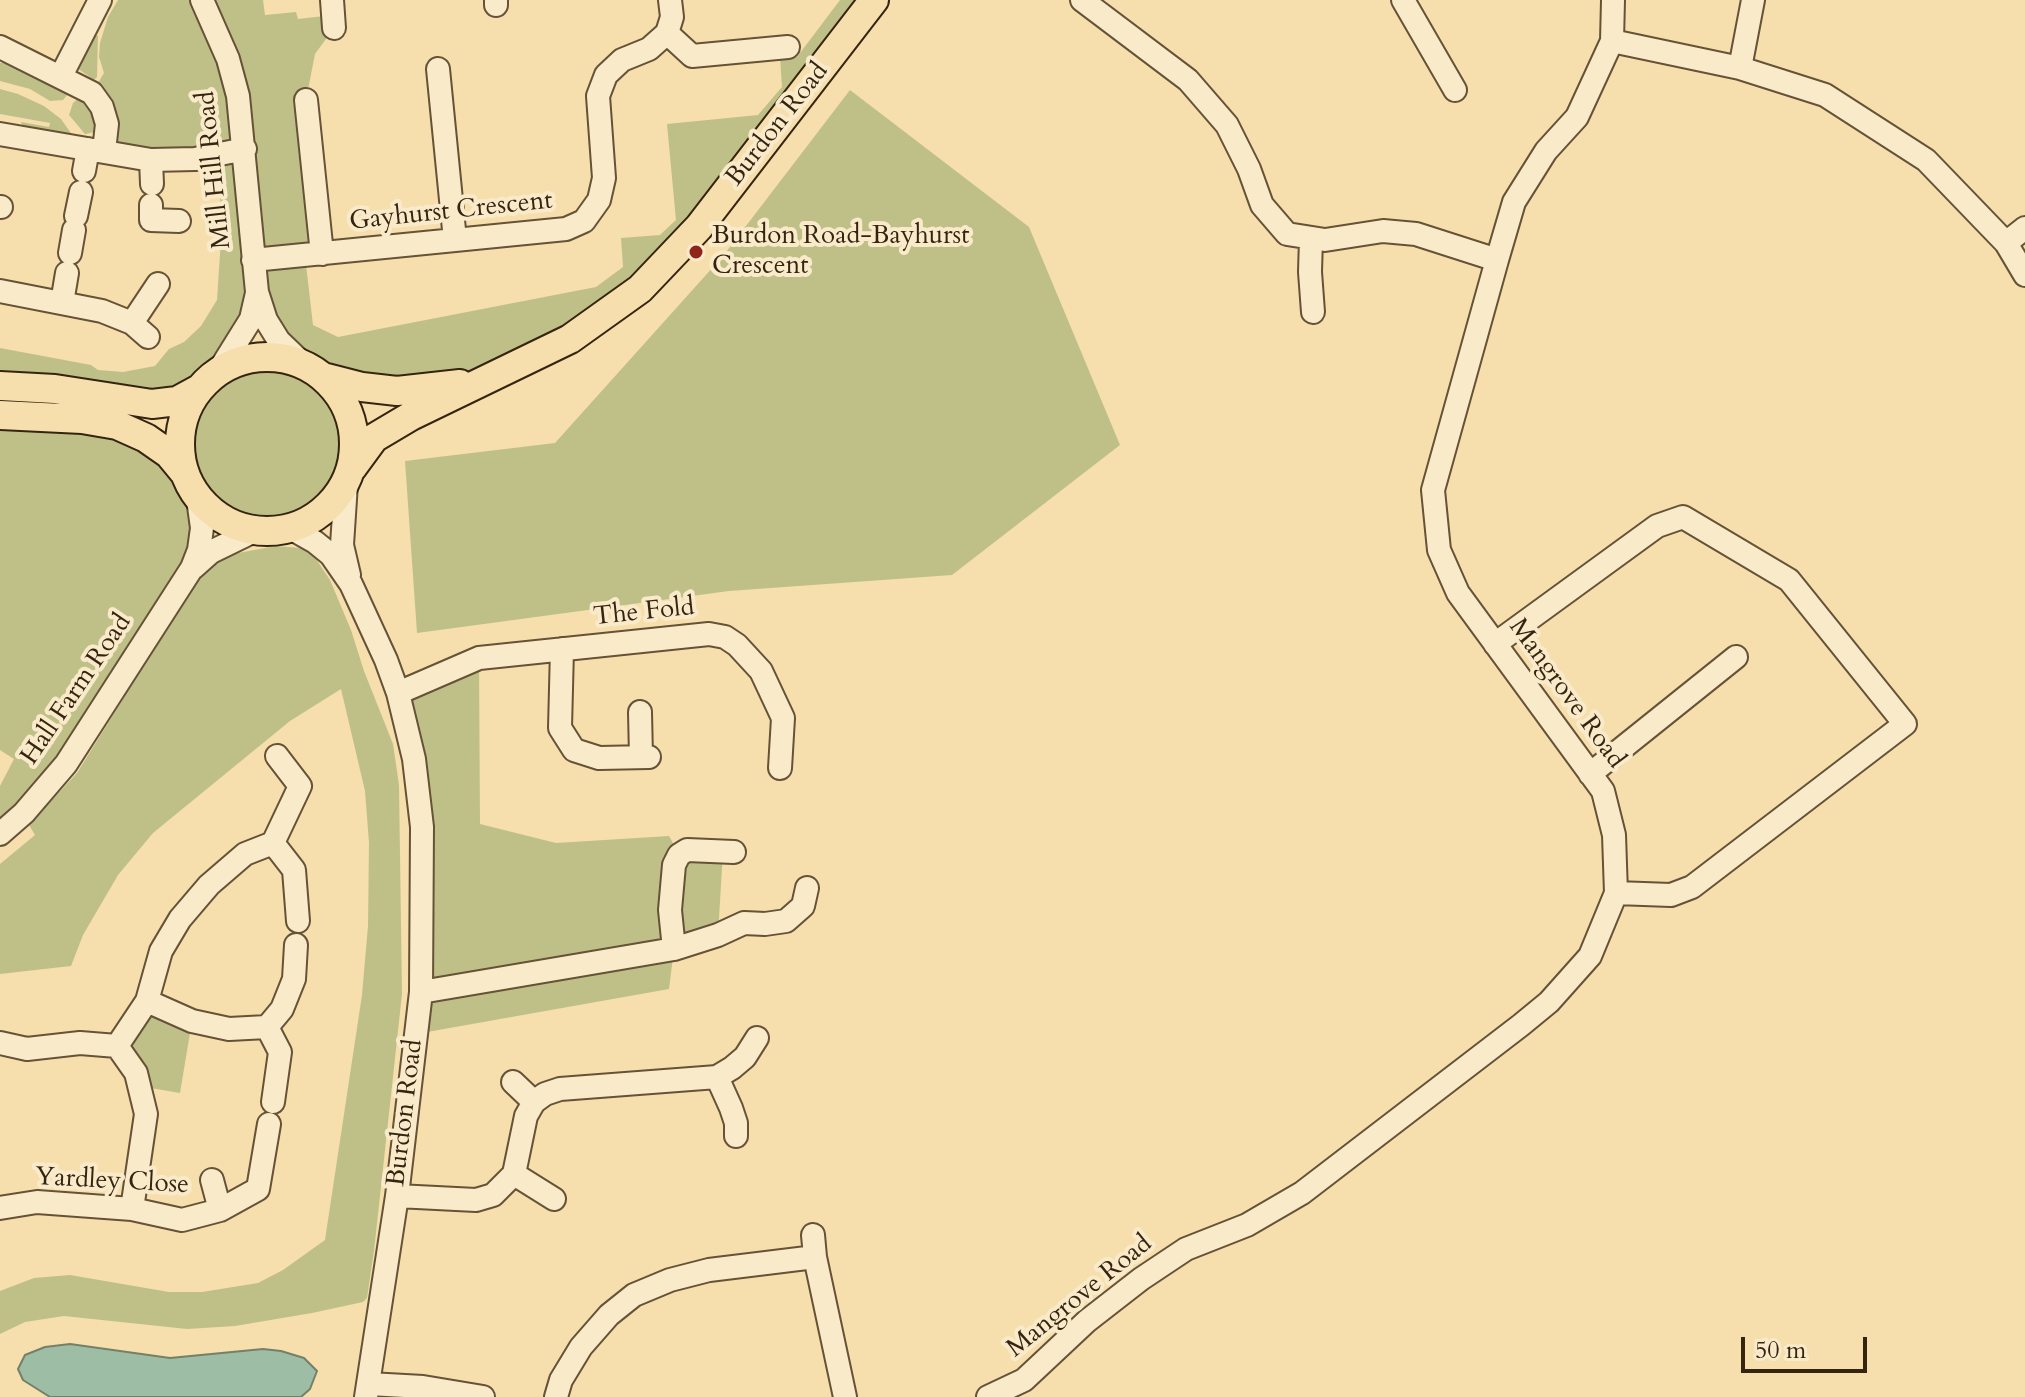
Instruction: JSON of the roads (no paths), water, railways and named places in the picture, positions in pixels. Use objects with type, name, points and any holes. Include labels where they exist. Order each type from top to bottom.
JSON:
[{"type":"main road","name":"Burdon Road","points":[[482,381],[397,391],[362,387],[287,359],[260,358],[233,363],[208,381],[187,408],[179,450],[183,471],[198,499],[223,520],[254,531],[292,529],[321,514],[374,438],[411,416],[570,339],[640,289],[673,258],[699,227],[874,0]]},
{"type":"main road","points":[[313,371],[344,403],[354,435],[349,476]]},
{"type":"main road","points":[[0,386],[55,389],[152,404],[177,401],[208,381]]},
{"type":"main road","points":[[0,415],[82,419],[117,425],[146,438],[169,454],[183,471]]},
{"type":"street","points":[[61,76],[100,0]]},
{"type":"street","name":"Mill Hill Road","points":[[202,0],[228,59],[238,96],[257,292],[266,320],[279,341],[313,371]]},
{"type":"street","points":[[332,0],[334,28]]},
{"type":"street","points":[[670,0],[672,17],[667,33],[692,56],[788,47]]},
{"type":"street","points":[[1082,0],[1188,80],[1227,125],[1249,169],[1262,205],[1287,234],[1325,240],[1383,231],[1416,234],[1497,260]]},
{"type":"street","points":[[1613,0],[1612,41],[1740,68],[1825,95],[1926,160],[2006,243],[2025,275]]},
{"type":"street","points":[[1740,68],[1753,0]]},
{"type":"street","points":[[1408,10],[1455,90]]},
{"type":"street","name":"Gayhurst Crescent","points":[[253,260],[566,229],[584,221],[599,200],[604,178],[598,96],[606,75],[622,60],[649,49],[667,33]]},
{"type":"street","name":"Mangrove Road","points":[[988,1397],[1024,1380],[1087,1321],[1186,1249],[1247,1225],[1302,1193],[1549,1002],[1590,956],[1616,893],[1614,835],[1603,791],[1458,593],[1439,550],[1433,490],[1514,202],[1546,151],[1577,117],[1612,41]]},
{"type":"street","points":[[0,47],[92,93],[102,107],[107,124],[89,166],[75,223],[62,303]]},
{"type":"street","points":[[438,69],[455,240]]},
{"type":"street","points":[[306,100],[322,254]]},
{"type":"street","points":[[0,134],[89,166],[195,159],[245,149]]},
{"type":"street","points":[[151,160],[151,220],[179,221]]},
{"type":"street","points":[[2006,243],[2025,228]]},
{"type":"street","points":[[1311,238],[1313,312]]},
{"type":"street","points":[[0,291],[102,311],[140,330],[158,284]]},
{"type":"street","name":"Mill Hill Road","points":[[208,381],[251,319],[257,292]]},
{"type":"street","points":[[349,476],[342,545],[351,584]]},
{"type":"street","name":"Hall Farm Road","points":[[0,834],[24,813],[66,764],[192,568],[199,550],[202,528],[198,499]]},
{"type":"street","points":[[1495,644],[1657,526],[1683,517],[1789,580],[1905,724],[1692,887],[1671,895],[1616,893]]},
{"type":"street","points":[[292,529],[331,555],[351,584]]},
{"type":"street","name":"Hall Farm Road","points":[[192,568],[211,552],[254,531]]},
{"type":"street","name":"Burdon Road","points":[[351,584],[398,693],[414,759],[422,827],[421,992],[397,1196],[368,1390]]},
{"type":"street","name":"The Fold","points":[[398,693],[479,658],[709,634],[725,637],[737,645],[761,671],[783,718],[780,768]]},
{"type":"street","name":"The Fold","points":[[562,649],[560,728],[574,750],[599,758],[645,757],[640,712]]},
{"type":"street","points":[[1590,774],[1736,657]]},
{"type":"street","points":[[117,1046],[147,1001],[161,951],[180,919],[209,885],[245,854],[273,843],[300,786],[277,756]]},
{"type":"street","points":[[273,843],[294,870],[298,921]]},
{"type":"street","points":[[674,949],[670,910],[674,865],[679,855],[687,850],[734,852]]},
{"type":"street","points":[[421,992],[674,949],[744,923],[786,921],[803,906],[807,888]]},
{"type":"street","points":[[147,1001],[204,1024],[229,1029],[267,1027],[282,1009],[294,979],[296,945]]},
{"type":"street","name":"Yardley Close","points":[[0,1208],[37,1202],[132,1209],[182,1220],[220,1210],[258,1189],[280,1052],[267,1027]]},
{"type":"street","points":[[397,1196],[476,1200],[493,1195],[514,1174],[526,1116],[534,1102],[545,1094],[560,1089],[717,1077],[745,1057],[757,1038]]},
{"type":"street","points":[[0,1043],[27,1049],[80,1043],[117,1046]]},
{"type":"street","points":[[117,1046],[136,1073],[146,1114],[132,1209]]},
{"type":"street","points":[[717,1077],[736,1123],[736,1136]]},
{"type":"street","points":[[513,1082],[534,1102]]},
{"type":"street","points":[[514,1174],[554,1199]]},
{"type":"street","name":"Yardley Close","points":[[212,1180],[220,1210]]},
{"type":"street","points":[[556,1397],[561,1380],[581,1347],[609,1315],[634,1295],[670,1280],[814,1246],[845,1397]]},
{"type":"street","points":[[368,1390],[423,1387],[483,1397]]},
{"type":"place","name":"Burdon Road-Bayhurst Crescent","points":[[696,252]]}]
